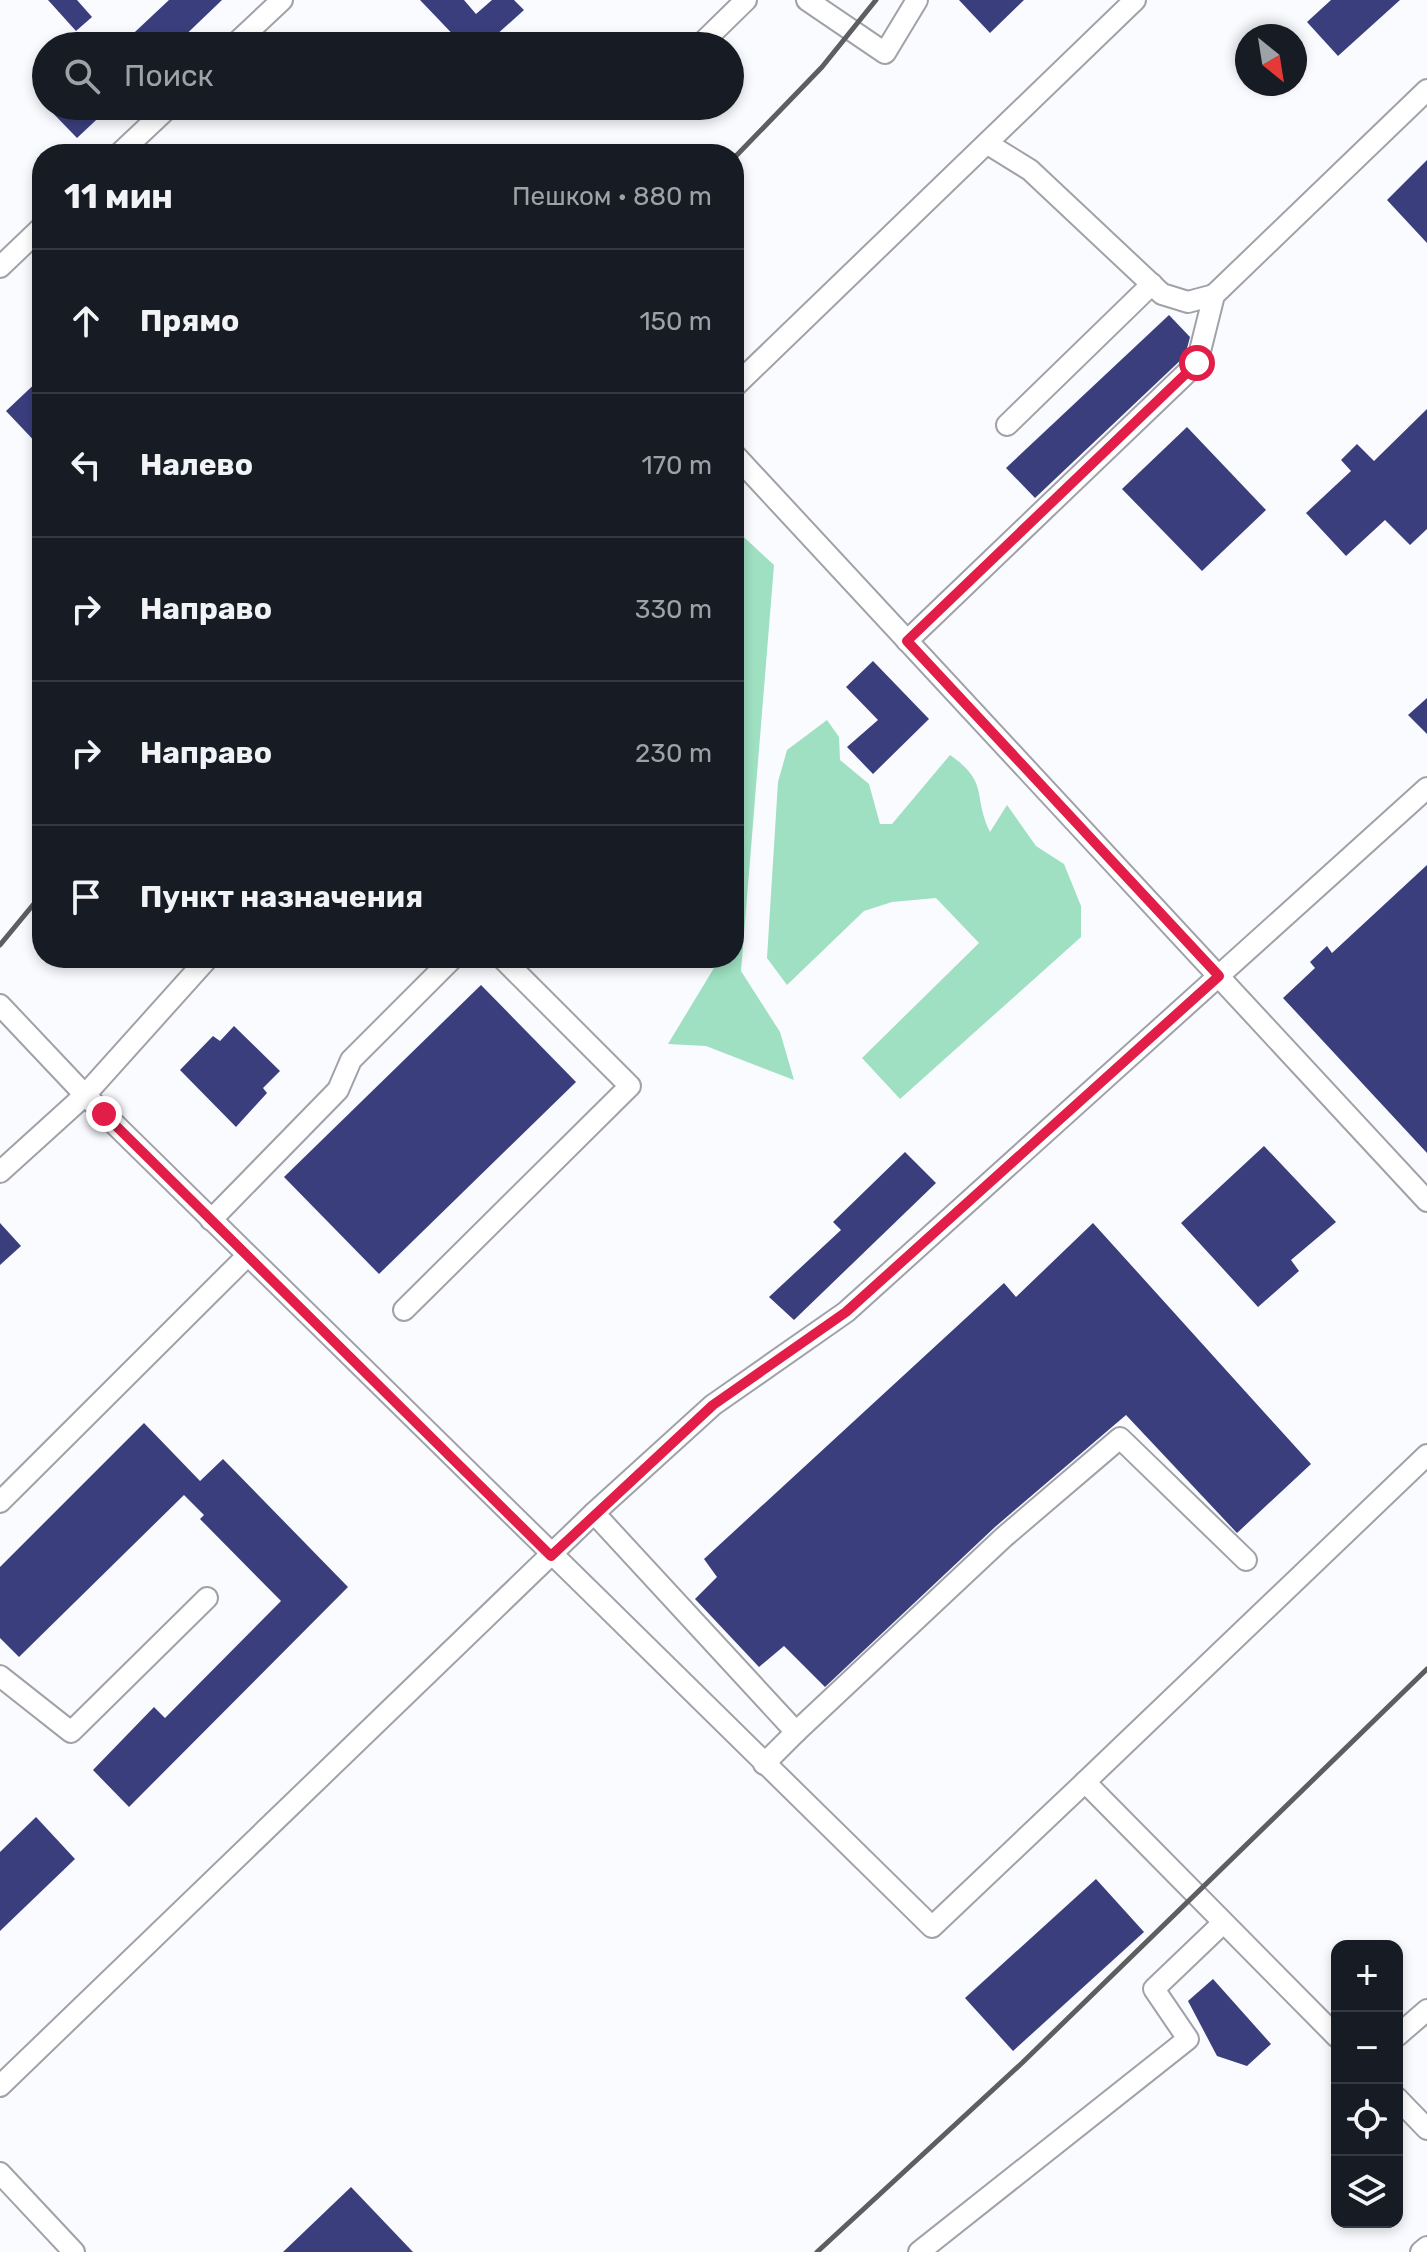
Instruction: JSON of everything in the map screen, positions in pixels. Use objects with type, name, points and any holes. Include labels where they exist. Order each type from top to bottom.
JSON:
[{"type":"street","points":[[248,32],[282,0]]},
{"type":"street","points":[[807,0],[885,53],[917,0]]},
{"type":"street","points":[[744,377],[1135,0]]},
{"type":"street","points":[[711,32],[734,4]]},
{"type":"street","points":[[988,144],[1030,170],[1162,294],[1188,302],[1214,295],[1427,90]]},
{"type":"street","points":[[130,144],[155,120]]},
{"type":"street","points":[[0,267],[32,237]]},
{"type":"street","points":[[1007,425],[1152,284]]},
{"type":"street","points":[[907,641],[1197,363],[1214,295]]},
{"type":"street","points":[[744,465],[1427,1201]]},
{"type":"street","points":[[0,2086],[594,1513],[713,1405],[846,1312],[1427,788]]},
{"type":"street","points":[[0,1172],[85,1095],[199,968]]},
{"type":"street","points":[[211,1220],[338,1090],[351,1060],[443,968]]},
{"type":"street","points":[[404,1310],[630,1086],[512,968]]},
{"type":"street","points":[[0,1005],[85,1095],[247,1256],[932,1927],[1427,1455]]},
{"type":"street","points":[[0,1502],[247,1256]]},
{"type":"street","points":[[764,1764],[1004,1537],[1120,1438],[1246,1560]]},
{"type":"street","points":[[594,1513],[796,1732]]},
{"type":"street","points":[[0,1676],[71,1732],[207,1598]]},
{"type":"street","points":[[1085,1782],[1331,2031]]},
{"type":"street","points":[[919,2252],[1188,2039],[1154,1989],[1223,1923]]},
{"type":"street","points":[[1403,2031],[1427,2010]]},
{"type":"street","points":[[1403,2104],[1427,2129]]},
{"type":"street","points":[[0,2173],[74,2252]]},
{"type":"street","points":[[1421,2252],[1427,2247]]},
{"type":"green space","points":[[744,537],[774,565],[744,934]]},
{"type":"green space","points":[[827,720],[839,737],[840,760],[869,784],[880,824],[892,824],[950,755],[971,774],[990,832],[1007,805],[1036,846],[1064,864],[1081,906],[1081,937],[900,1099],[862,1058],[979,943],[936,898],[892,902],[864,911],[787,985],[767,958],[778,782],[787,750]]},
{"type":"green space","points":[[714,968],[741,968],[780,1032],[794,1080],[706,1046],[668,1044]]},
{"type":"building","points":[[48,0],[77,0],[92,17],[76,31]]},
{"type":"building","points":[[169,0],[222,0],[189,32],[135,32]]},
{"type":"building","points":[[420,0],[464,0],[476,14],[492,0],[514,0],[524,10],[500,32],[451,32]]},
{"type":"building","points":[[959,0],[1024,0],[990,33]]},
{"type":"building","points":[[1331,0],[1400,0],[1338,56],[1307,22]]},
{"type":"building","points":[[60,120],[96,120],[77,138]]},
{"type":"building","points":[[1427,160],[1427,243],[1387,200]]},
{"type":"building","points":[[1169,315],[1190,337],[1185,356],[1035,498],[1006,468]]},
{"type":"building","points":[[32,386],[32,438],[6,411]]},
{"type":"building","points":[[1427,409],[1427,529],[1410,545],[1385,520],[1346,556],[1306,513],[1351,471],[1341,460],[1357,444],[1374,461]]},
{"type":"building","points":[[1187,427],[1266,510],[1202,571],[1122,489]]},
{"type":"building","points":[[873,661],[929,719],[873,774],[847,747],[878,720],[846,687]]},
{"type":"building","points":[[1427,698],[1427,734],[1408,715]]},
{"type":"building","points":[[1427,865],[1427,1153],[1283,998],[1315,968],[1310,962],[1327,946],[1332,953]]},
{"type":"building","points":[[481,985],[576,1082],[379,1274],[284,1177]]},
{"type":"building","points":[[234,1026],[280,1071],[263,1088],[267,1093],[236,1127],[180,1070],[213,1036],[220,1041]]},
{"type":"building","points":[[1264,1146],[1336,1222],[1291,1260],[1299,1271],[1258,1307],[1181,1223]]},
{"type":"building","points":[[905,1152],[936,1183],[794,1320],[769,1297],[841,1230],[833,1222]]},
{"type":"building","points":[[0,1223],[21,1246],[0,1265]]},
{"type":"building","points":[[1093,1223],[1311,1464],[1237,1533],[1126,1415],[995,1527],[825,1687],[784,1646],[759,1667],[695,1599],[717,1577],[704,1559],[1004,1283],[1016,1297]]},
{"type":"building","points":[[144,1423],[200,1481],[223,1459],[348,1587],[129,1807],[93,1770],[154,1707],[165,1718],[281,1601],[200,1519],[204,1515],[184,1495],[19,1657],[0,1638],[0,1567]]},
{"type":"building","points":[[36,1817],[75,1859],[0,1931],[0,1852]]},
{"type":"building","points":[[1096,1879],[1144,1932],[1013,2051],[965,1998]]},
{"type":"building","points":[[1213,1979],[1271,2044],[1247,2066],[1217,2056],[1188,2001]]},
{"type":"building","points":[[351,2187],[413,2252],[283,2252]]},
{"type":"railway","points":[[744,148],[822,67],[876,0]]},
{"type":"railway","points":[[0,945],[32,906]]},
{"type":"railway","points":[[817,2252],[1022,2063],[1427,1669]]},
{"type":"route","points":[[104,1114],[551,1556],[713,1405],[846,1312],[1219,976],[907,641],[1197,363]]}]
